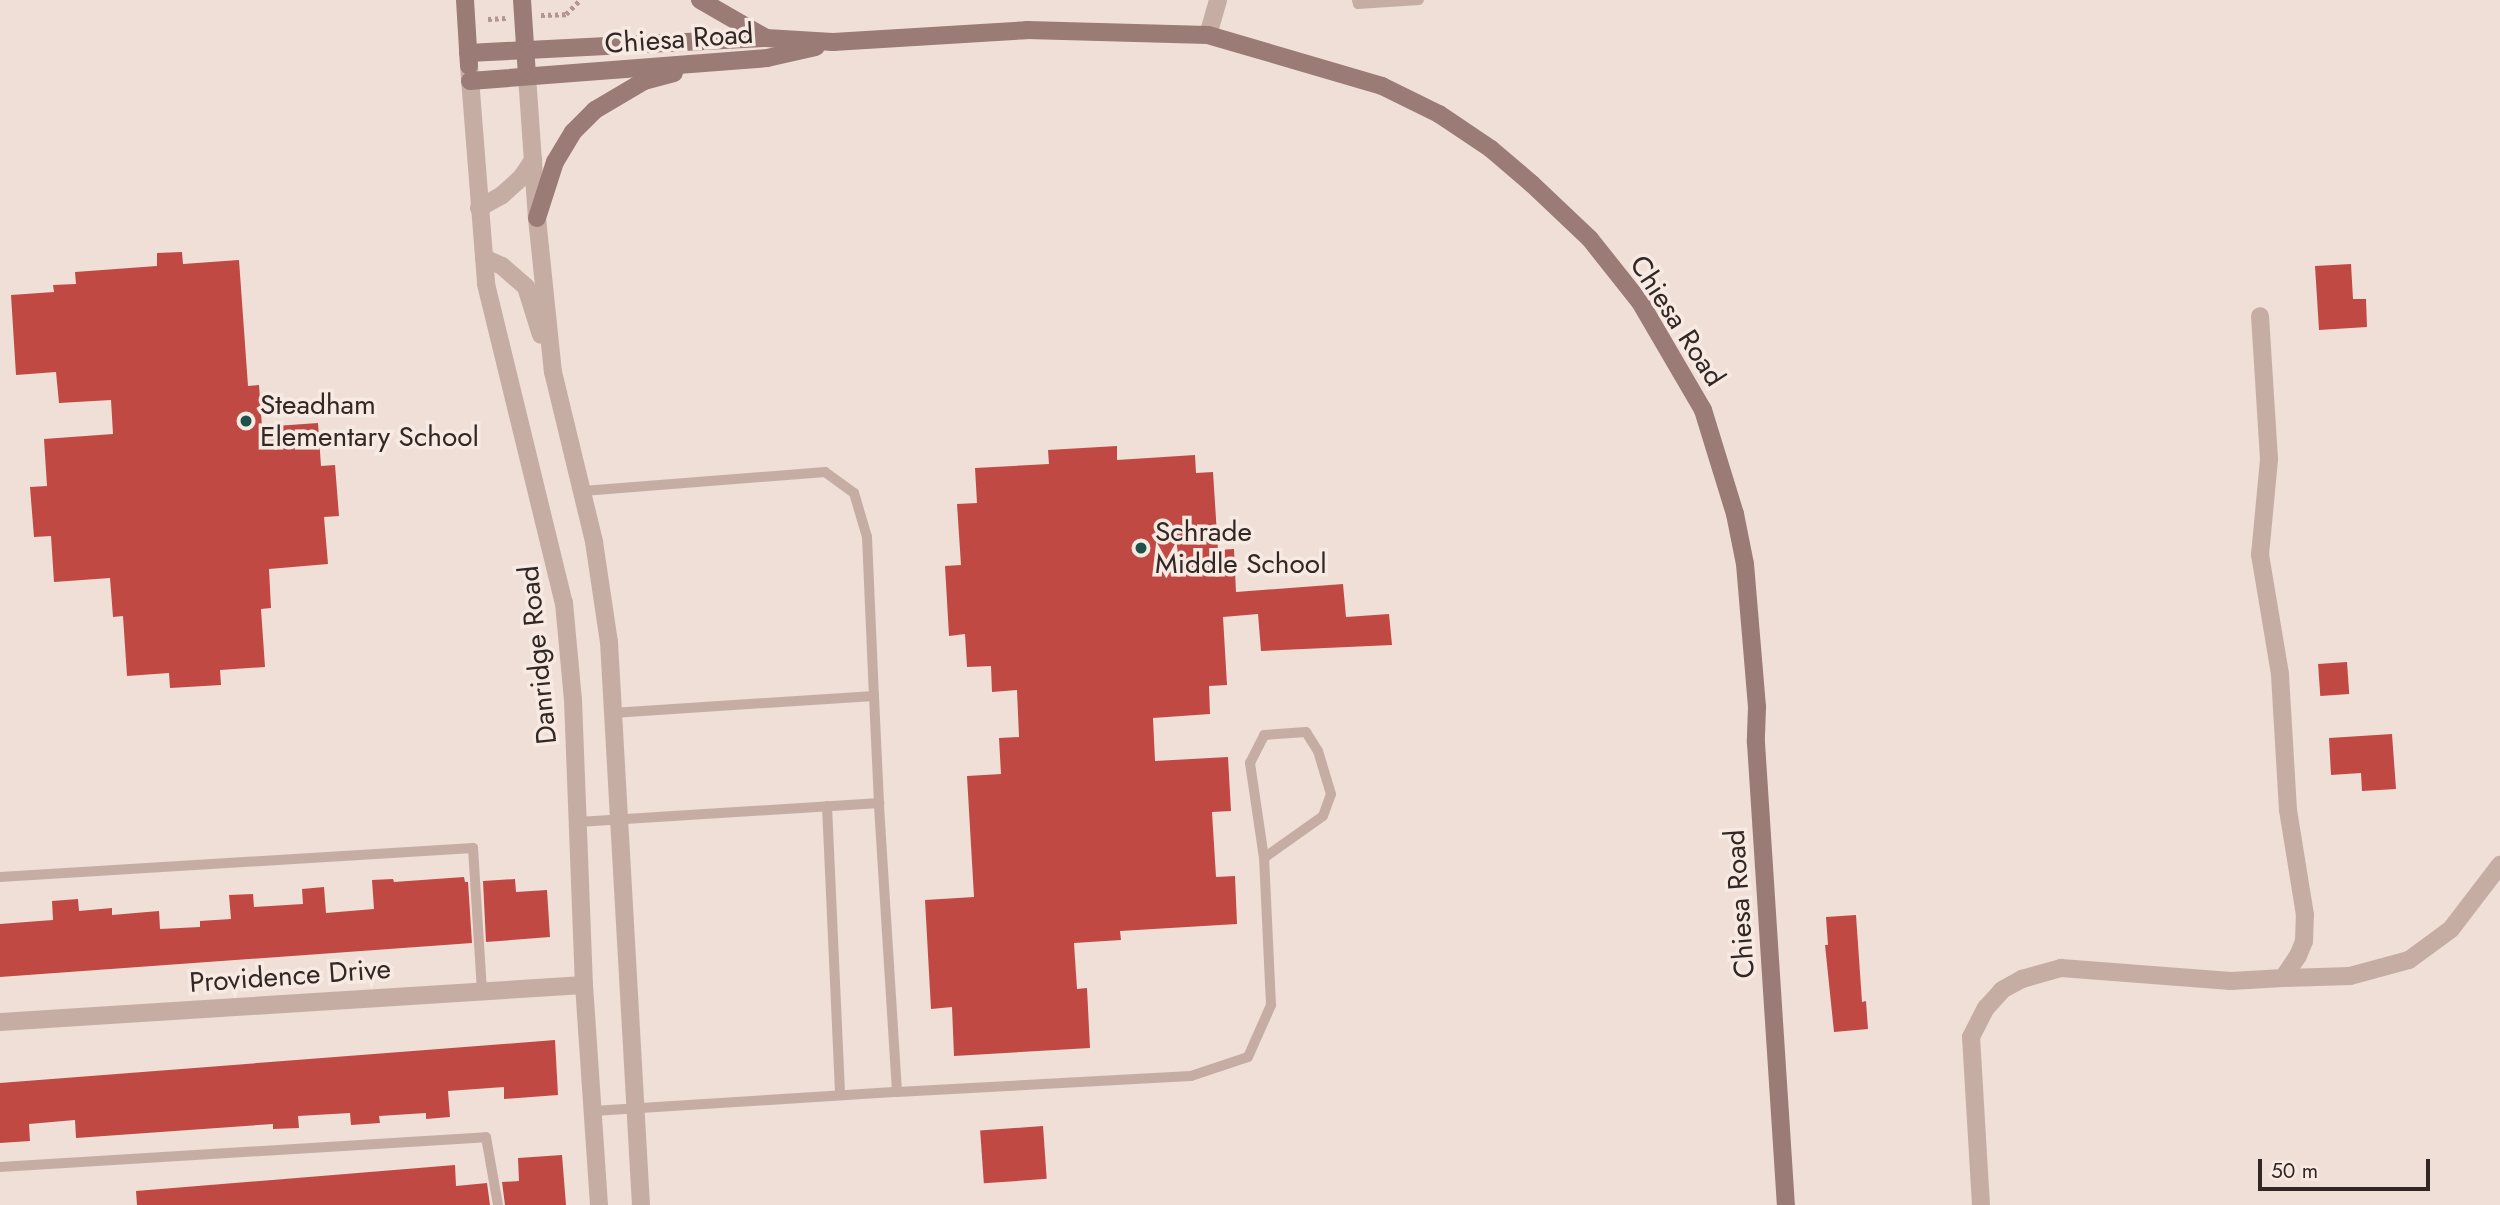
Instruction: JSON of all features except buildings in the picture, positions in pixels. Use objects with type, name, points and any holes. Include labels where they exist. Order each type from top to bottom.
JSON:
[{"type":"main road","points":[[465,0],[469,66]]},
{"type":"main road","points":[[522,0],[527,76]]},
{"type":"main road","points":[[700,0],[766,37]]},
{"type":"main road","name":"Chiesa Road","points":[[469,66],[525,50],[766,37],[833,42],[1027,30],[1208,35],[1382,86],[1439,114],[1491,149],[1590,239],[1640,302],[1703,410],[1735,514],[1745,564],[1757,707],[1756,743],[1786,1205]]},
{"type":"main road","name":"Chiesa Road","points":[[469,66],[527,76],[767,58],[833,42]]},
{"type":"main road","points":[[537,218],[555,162],[573,132],[595,110],[644,81],[722,62]]},
{"type":"street","points":[[1208,35],[1218,0]]},
{"type":"street","name":"Danridge Road","points":[[469,66],[486,284],[564,603],[573,700],[584,985],[599,1205]]},
{"type":"street","points":[[527,76],[537,218],[553,372]]},
{"type":"street","points":[[480,208],[512,187],[533,160]]},
{"type":"street","points":[[484,258],[502,266],[526,287],[553,372],[583,491],[609,642],[641,1205]]},
{"type":"street","points":[[2260,316],[2269,459],[2260,555],[2280,674],[2288,810],[2305,915],[2301,949],[2283,978]]},
{"type":"street","points":[[1981,1205],[1971,1037],[1986,1008],[2002,990],[2022,979],[2061,968],[2231,981],[2350,976],[2409,960],[2451,929],[2500,865]]},
{"type":"street","name":"Providence Drive","points":[[0,1022],[584,985]]},
{"type":"lane","points":[[1357,0],[1358,4],[1419,0]]},
{"type":"lane","points":[[583,491],[825,472],[853,493],[867,537],[879,803],[897,1092]]},
{"type":"lane","points":[[613,713],[874,696]]},
{"type":"lane","points":[[593,1111],[1191,1076],[1248,1057],[1271,1005],[1264,858],[1250,763],[1264,735],[1306,732],[1318,751],[1331,794],[1323,816],[1264,858]]},
{"type":"lane","points":[[578,822],[879,803]]},
{"type":"lane","points":[[827,806],[840,1095]]},
{"type":"lane","points":[[0,877],[473,848],[482,990]]},
{"type":"lane","points":[[0,1167],[486,1137],[498,1205]]},
{"type":"path","points":[[538,15],[566,14],[580,0]]},
{"type":"place","name":"Steadham Elementary School","points":[[246,421]]},
{"type":"place","name":"Schrade Middle School","points":[[1141,548]]}]
